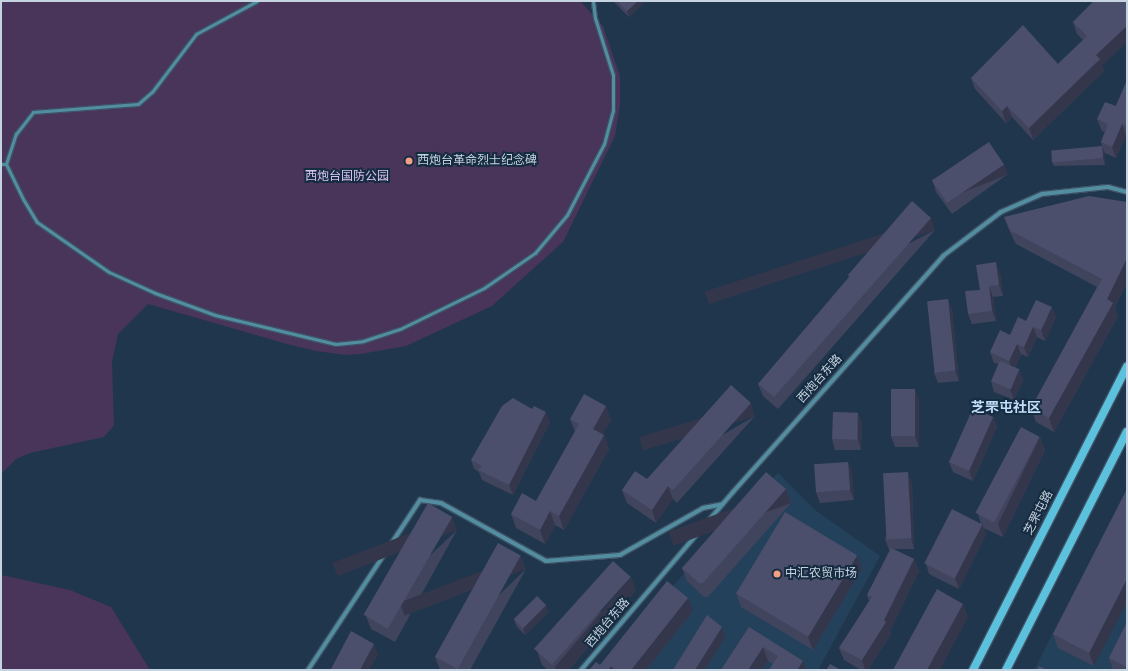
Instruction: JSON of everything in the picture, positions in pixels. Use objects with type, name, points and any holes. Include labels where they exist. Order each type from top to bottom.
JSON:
[{"type":"main road","name":"芝罘屯路","points":[[973,670],[1127,366]]},
{"type":"main road","points":[[1006,670],[1127,432]]},
{"type":"street","name":"西炮台东路","points":[[581,670],[723,504],[943,256],[1001,212],[1042,194],[1108,187],[1127,192]]},
{"type":"street","points":[[308,670],[420,500],[441,503],[546,561],[620,555],[703,508],[723,504]]},
{"type":"lane","points":[[257,1],[196,34],[152,92],[138,104],[33,112],[16,134],[6,164],[23,199],[37,222],[109,272],[155,293],[216,315],[336,344],[363,341],[400,329],[484,288],[535,253],[567,215],[604,144],[613,111],[613,75],[595,18],[593,1]]},
{"type":"lane","points":[[1,164],[6,164]]},
{"type":"shaded area","name":"中汇农贸市场","points":[[778,473],[815,510],[880,556],[818,670],[598,670],[667,592]]},
{"type":"shaded area","points":[[1127,489],[1127,670],[1034,670]]},
{"type":"green space","name":"西炮台国防公园","points":[[1,1],[580,1],[603,26],[620,76],[620,105],[615,136],[563,242],[492,306],[406,346],[361,354],[346,355],[316,351],[287,344],[148,304],[118,334],[112,362],[114,425],[104,437],[30,453],[16,459],[1,474]]},
{"type":"green space","points":[[1,575],[70,590],[111,607],[150,670],[1,670]]},
{"type":"building","points":[[617,1],[638,1],[627,11]]},
{"type":"building","points":[[1094,1],[1127,1],[1127,26],[1096,55],[1100,59],[1029,128],[1007,106],[1002,111],[971,78],[1023,25],[1058,64],[1087,36],[1073,22]]},
{"type":"building","points":[[1127,80],[1127,126],[1122,124],[1112,147],[1101,142],[1108,124],[1097,119],[1105,102],[1116,106]]},
{"type":"building","points":[[989,142],[1004,164],[947,203],[932,181]]},
{"type":"building","points":[[1102,146],[1103,158],[1052,162],[1051,150]]},
{"type":"building","points":[[1089,196],[1127,202],[1127,258],[1107,299],[1113,303],[1049,418],[1031,408],[1102,279],[1011,231],[1004,217]]},
{"type":"building","points":[[912,201],[931,218],[774,397],[758,384],[850,276],[848,275]]},
{"type":"building","points":[[996,262],[999,285],[989,286],[992,311],[968,314],[965,291],[980,290],[976,265]]},
{"type":"building","points":[[948,299],[956,371],[935,373],[927,301]]},
{"type":"building","points":[[1036,300],[1052,307],[1041,330],[1033,327],[1024,347],[1017,344],[1009,361],[990,352],[1000,330],[1010,335],[1018,317],[1026,321]]},
{"type":"building","points":[[1000,361],[1019,369],[1011,389],[991,381]]},
{"type":"building","points":[[731,385],[751,403],[673,490],[668,486],[652,510],[622,490],[635,471],[647,479]]},
{"type":"building","points":[[891,389],[915,389],[915,436],[891,436]]},
{"type":"building","points":[[584,394],[606,406],[593,429],[604,435],[559,516],[550,511],[540,530],[511,514],[522,493],[536,501],[579,424],[570,419]]},
{"type":"building","points":[[513,398],[532,409],[534,406],[546,412],[509,485],[478,470],[482,466],[471,460],[502,406]]},
{"type":"building","points":[[973,408],[993,417],[969,471],[949,462]]},
{"type":"building","points":[[833,412],[858,413],[857,440],[832,439]]},
{"type":"building","points":[[1021,427],[1040,437],[994,523],[975,513]]},
{"type":"building","points":[[848,462],[850,490],[816,492],[814,464]]},
{"type":"building","points":[[766,472],[786,489],[703,583],[699,583],[682,568]]},
{"type":"building","points":[[908,472],[911,538],[886,539],[883,473]]},
{"type":"building","points":[[1127,489],[1127,579],[1089,653],[1053,634]]},
{"type":"building","points":[[428,503],[452,517],[388,629],[364,615]]},
{"type":"building","points":[[952,509],[982,524],[955,579],[924,563]]},
{"type":"building","points":[[785,512],[857,555],[808,637],[736,593]]},
{"type":"building","points":[[498,543],[521,556],[458,669],[435,657]]},
{"type":"building","points":[[891,548],[914,559],[884,620],[886,622],[862,660],[839,648],[872,597],[867,595]]},
{"type":"building","points":[[613,561],[631,577],[552,665],[534,649]]},
{"type":"building","points":[[667,581],[688,598],[631,670],[617,670],[611,666],[608,670],[589,670],[596,662],[600,665]]},
{"type":"building","points":[[937,589],[963,604],[927,670],[893,670]]},
{"type":"building","points":[[537,596],[546,605],[523,629],[514,619]]},
{"type":"building","points":[[707,615],[722,627],[695,670],[673,670]]},
{"type":"building","points":[[1127,622],[1127,667],[1109,658]]},
{"type":"building","points":[[749,627],[803,661],[797,670],[769,670],[778,656],[763,647],[748,670],[721,670]]},
{"type":"building","points":[[351,631],[374,644],[360,670],[333,670],[331,669]]},
{"type":"building","points":[[830,664],[841,670],[826,670]]},
{"type":"building","points":[[1039,666],[1047,670],[1037,670]]},
{"type":"place","name":"西炮台革命烈士纪念碑","points":[[409,161]]},
{"type":"place","name":"中汇农贸市场","points":[[777,574]]},
{"type":"district","name":"芝罘屯社区","points":[[1006,408]]}]
